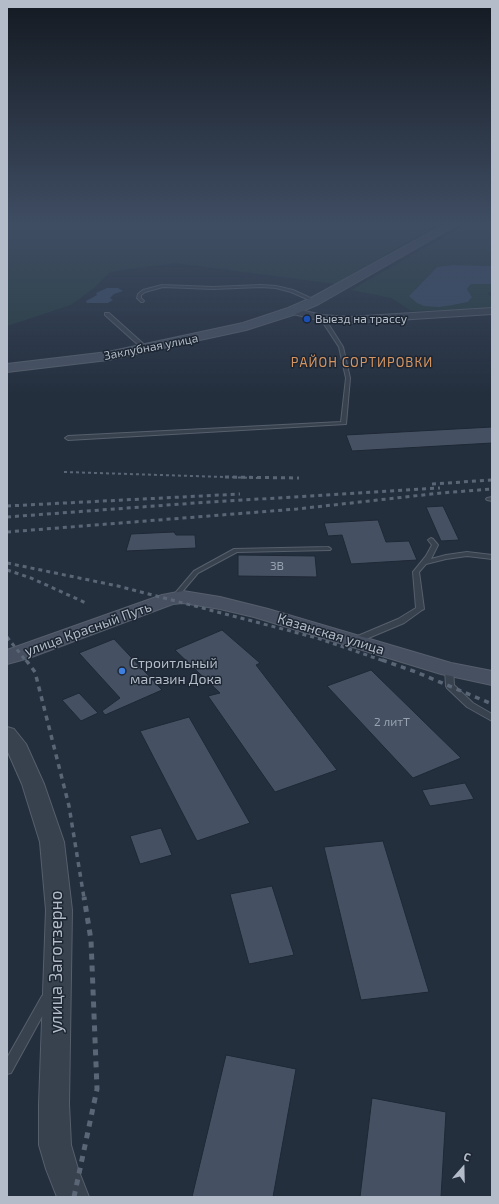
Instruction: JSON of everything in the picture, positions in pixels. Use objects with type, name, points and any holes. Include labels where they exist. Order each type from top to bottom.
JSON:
[{"type":"main road","name":"Заклубная улица","points":[[7,368],[93,358],[246,326],[292,311],[315,301],[349,282]]},
{"type":"main road","name":"Казанская улица","points":[[171,598],[183,597],[220,603],[449,669],[492,678]]},
{"type":"main road","name":"улица Красный Путь","points":[[7,657],[171,598]]},
{"type":"street","points":[[292,311],[322,318],[349,320],[492,311]]},
{"type":"street","name":"улица Заготзерно","points":[[7,734],[15,744],[33,784],[52,842],[59,910],[54,1104],[55,1145],[62,1169],[73,1197]]},
{"type":"lane","points":[[142,301],[138,298],[144,291],[163,286],[213,288],[261,286],[276,287],[292,291],[315,301]]},
{"type":"lane","points":[[107,314],[146,348]]},
{"type":"lane","points":[[68,438],[344,423],[348,378],[341,347],[322,318]]},
{"type":"lane","points":[[354,641],[401,621],[420,609],[416,572],[429,557],[434,545],[431,540]]},
{"type":"lane","points":[[171,598],[196,572],[236,550],[328,549]]},
{"type":"lane","points":[[423,564],[446,557],[468,554],[492,557]]},
{"type":"lane","points":[[449,669],[450,686],[470,706],[492,718]]},
{"type":"lane","points":[[7,1069],[57,980]]},
{"type":"green space","points":[[7,282],[100,282],[71,305],[7,326]]},
{"type":"green space","points":[[321,282],[338,282],[335,284]]},
{"type":"green space","points":[[365,282],[422,282],[415,289],[453,305],[468,302],[472,297],[467,289],[471,284],[492,284],[492,292],[488,293],[492,298],[492,309],[411,311],[391,298],[351,290]]},
{"type":"water","points":[[422,282],[492,282],[492,284],[471,284],[467,289],[472,297],[468,302],[453,305],[439,307],[424,306],[417,303],[409,296]]},
{"type":"water","points":[[107,288],[118,288],[123,291],[114,294],[110,298],[113,300],[108,303],[87,303],[86,301],[97,295],[96,293]]},
{"type":"building","points":[[492,427],[492,443],[352,451],[346,435]]},
{"type":"building","points":[[443,506],[459,540],[441,541],[426,507]]},
{"type":"building","points":[[378,520],[386,542],[409,541],[417,560],[351,564],[342,535],[328,536],[324,523]]},
{"type":"building","points":[[174,532],[176,535],[195,535],[196,548],[126,551],[131,534]]},
{"type":"building","points":[[238,555],[315,556],[317,577],[238,576]]},
{"type":"building","points":[[222,630],[260,663],[256,665],[337,770],[275,792],[208,696],[220,693],[175,650]]},
{"type":"building","points":[[114,639],[162,690],[105,715],[102,711],[120,698],[79,653]]},
{"type":"building","points":[[371,670],[461,758],[413,778],[327,686]]},
{"type":"building","points":[[79,693],[98,713],[81,721],[62,700]]},
{"type":"building","points":[[189,717],[250,823],[197,841],[140,731]]},
{"type":"building","points":[[465,783],[474,799],[430,806],[422,790]]},
{"type":"building","points":[[161,828],[172,855],[140,864],[130,836]]},
{"type":"building","points":[[383,841],[429,992],[361,1000],[324,847]]},
{"type":"building","points":[[272,886],[294,955],[249,964],[230,894]]},
{"type":"building","points":[[226,1055],[296,1069],[273,1197],[192,1197]]},
{"type":"building","points":[[372,1098],[446,1112],[441,1197],[360,1197]]},
{"type":"railway","points":[[64,472],[257,478]]},
{"type":"railway","points":[[225,477],[299,478]]},
{"type":"railway","points":[[432,484],[492,480]]},
{"type":"railway","points":[[7,517],[195,503],[440,488]]},
{"type":"railway","points":[[7,532],[297,509],[441,493],[492,489]]},
{"type":"railway","points":[[7,506],[240,494]]},
{"type":"railway","points":[[7,563],[118,586],[317,638],[384,661]]},
{"type":"railway","points":[[7,570],[31,578],[86,603]]},
{"type":"railway","points":[[7,637],[26,661]]},
{"type":"railway","points":[[26,660],[35,672],[69,806],[84,898]]},
{"type":"railway","points":[[382,660],[416,672],[492,704]]},
{"type":"railway","points":[[74,1197],[97,1089],[91,940],[84,897]]},
{"type":"place","name":"Выезд на трассу","points":[[307,319]]},
{"type":"place","name":"Строитльный магазин Дока","points":[[122,671]]},
{"type":"district","name":"РАЙОН СОРТИРОВКИ","points":[[362,363]]}]
